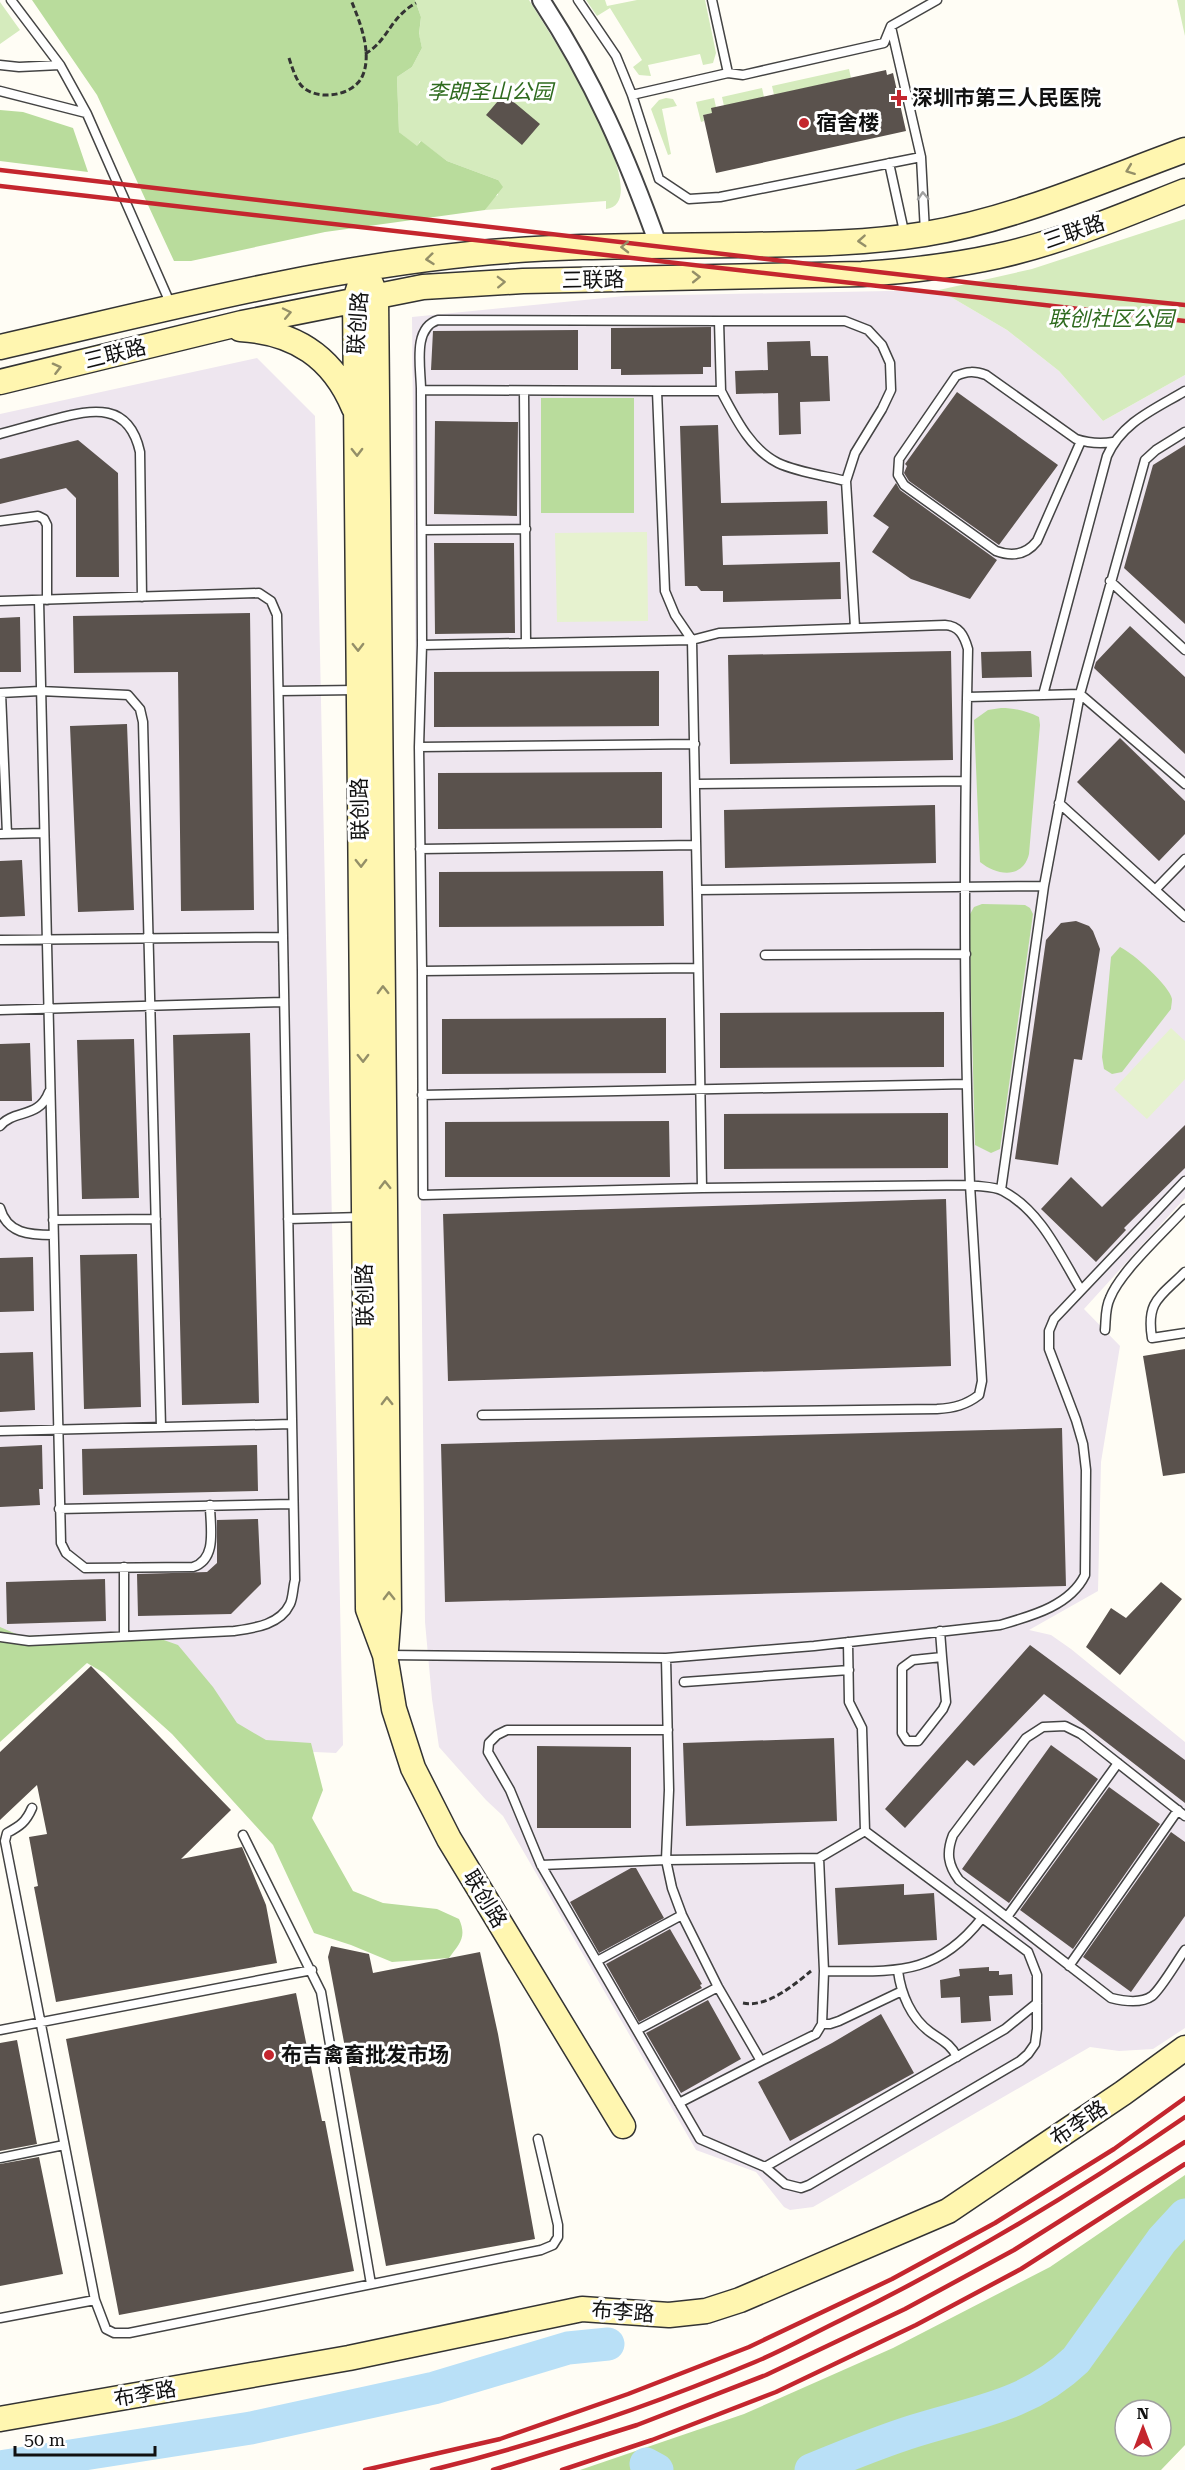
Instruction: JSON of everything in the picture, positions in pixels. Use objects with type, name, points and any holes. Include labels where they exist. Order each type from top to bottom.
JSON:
[{"type":"street","points":[[541,0],[572,48],[597,96],[639,192],[659,247]]},
{"type":"street","points":[[0,347],[237,293],[414,261],[520,249],[806,244],[915,235],[988,220],[1045,202],[1185,150]]},
{"type":"street","name":"三联路","points":[[0,382],[213,330],[423,287],[473,283],[913,271],[1001,256],[1104,222],[1185,191]]},
{"type":"street","name":"联创路","points":[[365,269],[375,1217],[368,1609],[385,1655],[394,1709],[414,1768],[449,1839],[623,2126]]},
{"type":"street","name":"联创路","points":[[366,298],[356,415],[359,690],[375,1217]]},
{"type":"street","points":[[213,330],[242,329],[266,332],[292,341],[316,354],[331,367],[346,388],[356,415]]},
{"type":"street","name":"布李路","points":[[0,2420],[349,2358],[582,2309],[669,2315],[706,2311],[740,2300],[948,2211],[1123,2093],[1185,2048]]},
{"type":"lane","points":[[11,0],[60,65],[87,114],[172,308]]},
{"type":"lane","points":[[578,0],[616,57],[632,95],[659,179],[689,199],[720,197],[921,157]]},
{"type":"lane","points":[[712,0],[728,73]]},
{"type":"lane","points":[[632,95],[728,73],[743,75],[884,43],[891,26],[937,0]]},
{"type":"lane","points":[[891,26],[921,157],[915,235]]},
{"type":"lane","points":[[0,65],[19,67],[60,65]]},
{"type":"lane","points":[[0,90],[87,114]]},
{"type":"lane","points":[[888,163],[915,235]]},
{"type":"lane","points":[[855,627],[846,481],[855,453],[891,390],[890,363],[882,345],[868,330],[845,321],[438,320],[431,322],[422,335],[421,390],[422,645],[419,747],[423,1195],[702,1188],[970,1185],[1001,1190],[1029,1210],[1038,1220],[1081,1290]]},
{"type":"lane","points":[[719,321],[721,390],[740,427],[762,451],[778,463],[846,481]]},
{"type":"lane","points":[[1081,441],[1037,541],[1030,550],[1018,554],[1006,555],[996,551],[904,485],[898,475],[899,459],[956,376],[965,372],[986,375],[1064,433],[1081,441],[1113,442]]},
{"type":"lane","points":[[421,390],[721,390]]},
{"type":"lane","points":[[524,391],[526,643]]},
{"type":"lane","points":[[657,391],[665,591],[675,615],[692,640],[702,1188]]},
{"type":"lane","points":[[1043,694],[1107,456],[1113,442],[1134,421],[1185,391]]},
{"type":"lane","points":[[0,434],[82,412],[99,410],[113,414],[125,423],[136,437],[140,452],[142,597]]},
{"type":"lane","points":[[1001,1190],[1044,886],[1080,694],[1144,460],[1185,432]]},
{"type":"lane","points":[[0,521],[38,516],[44,519],[47,525],[40,691],[61,1543],[66,1553],[85,1568],[193,1567],[201,1564],[210,1551],[210,1505]]},
{"type":"lane","points":[[422,530],[526,529]]},
{"type":"lane","points":[[1110,581],[1185,650]]},
{"type":"lane","points":[[0,601],[260,593],[271,601],[277,615],[295,1580],[291,1604],[278,1618],[260,1627],[234,1631],[29,1641],[0,1637]]},
{"type":"lane","points":[[422,645],[692,640],[719,633],[855,627],[953,626],[965,638],[968,649],[965,781],[966,1084],[982,1381],[979,1395],[968,1403],[954,1408],[937,1409],[482,1414]]},
{"type":"lane","points":[[279,691],[359,690]]},
{"type":"lane","points":[[44,833],[4,834],[1,693],[40,691],[128,695],[134,699],[140,709],[143,722],[161,1427]]},
{"type":"lane","points":[[967,697],[1080,694],[1185,784]]},
{"type":"lane","points":[[419,747],[695,744]]},
{"type":"lane","points":[[696,784],[965,781]]},
{"type":"lane","points":[[1059,804],[1185,917]]},
{"type":"lane","points":[[420,849],[696,845]]},
{"type":"lane","points":[[1155,890],[1185,859]]},
{"type":"lane","points":[[697,890],[1044,886]]},
{"type":"lane","points":[[0,940],[282,937]]},
{"type":"lane","points":[[765,955],[966,954]]},
{"type":"lane","points":[[422,971],[697,968]]},
{"type":"lane","points":[[0,1010],[284,1002]]},
{"type":"lane","points":[[422,1095],[966,1084]]},
{"type":"lane","points":[[0,1126],[4,1120],[39,1108],[46,1100],[50,1089]]},
{"type":"lane","points":[[385,1655],[666,1658],[848,1642],[1000,1625],[1045,1610],[1066,1598],[1081,1583],[1085,1575],[1086,1470],[1083,1444],[1076,1420],[1049,1349],[1049,1331],[1054,1319],[1185,1181]]},
{"type":"lane","points":[[0,1209],[3,1218],[21,1233],[53,1235]]},
{"type":"lane","points":[[1105,1330],[1106,1311],[1110,1297],[1122,1279],[1185,1209]]},
{"type":"lane","points":[[288,1219],[375,1217]]},
{"type":"lane","points":[[53,1220],[156,1219]]},
{"type":"lane","points":[[1185,1272],[1158,1300],[1150,1311],[1149,1321],[1152,1338],[1185,1333]]},
{"type":"lane","points":[[0,1431],[292,1424]]},
{"type":"lane","points":[[59,1509],[293,1504]]},
{"type":"lane","points":[[124,1567],[124,1636]]},
{"type":"lane","points":[[940,1631],[946,1693],[943,1709],[918,1741],[907,1742],[902,1733],[902,1668],[913,1660],[942,1657]]},
{"type":"lane","points":[[848,1642],[849,1702],[862,1728],[865,1831]]},
{"type":"lane","points":[[666,1658],[669,1790],[666,1860],[672,1888],[682,1915],[720,1991],[761,2061]]},
{"type":"lane","points":[[684,1682],[849,1670]]},
{"type":"lane","points":[[1069,1966],[1181,1813],[1081,1734],[1065,1726],[1043,1727],[1026,1738],[953,1835],[948,1859],[951,1870],[959,1880],[1069,1966],[1111,1998],[1137,2001],[1152,1996],[1185,1950]]},
{"type":"lane","points":[[668,1730],[507,1730],[497,1735],[489,1743],[488,1752],[510,1790],[540,1865],[700,2139],[765,2167],[792,2187],[809,2185],[1020,2061],[1035,2044],[1037,1975],[1028,1952],[865,1831]]},
{"type":"lane","points":[[1007,1917],[1118,1763]]},
{"type":"lane","points":[[32,1808],[28,1819],[21,1826],[7,1833],[5,1840],[95,2300],[106,2329],[114,2333],[129,2333],[553,2246],[558,2237],[558,2225],[538,2139]]},
{"type":"lane","points":[[540,1865],[666,1860],[819,1858],[865,1831]]},
{"type":"lane","points":[[243,1835],[321,1992],[371,2284]]},
{"type":"lane","points":[[679,2103],[816,2034],[822,2024],[824,1971],[819,1858]]},
{"type":"lane","points":[[597,1961],[682,1915]]},
{"type":"lane","points":[[824,1971],[898,1971],[936,1960],[966,1939],[982,1918]]},
{"type":"lane","points":[[0,2030],[312,1970]]},
{"type":"lane","points":[[898,1971],[902,1991],[921,2024],[948,2044],[957,2057]]},
{"type":"lane","points":[[637,2030],[720,1991]]},
{"type":"lane","points":[[822,2024],[839,2021],[902,1991]]},
{"type":"lane","points":[[765,2167],[1005,2029],[1037,2003]]},
{"type":"lane","points":[[0,2158],[64,2145]]},
{"type":"lane","points":[[0,2318],[95,2300]]},
{"type":"path","points":[[289,58],[301,85],[310,92],[336,95],[357,85],[363,76],[365,54],[362,28],[351,0]]},
{"type":"path","points":[[365,54],[380,42],[396,17],[416,3]]},
{"type":"path","points":[[720,1991],[747,2004],[762,2001],[790,1988],[811,1971],[823,1955]]},
{"type":"shaded area","points":[[939,290],[1007,330],[1059,371],[1103,421],[1185,375],[1185,1198],[1084,1309],[1120,1346],[1101,1462],[1098,1591],[1029,1630],[1051,1635],[1071,1649],[1185,1742],[1185,2028],[1153,2049],[1119,2051],[1090,2047],[813,2207],[790,2210],[784,2207],[756,2172],[696,2150],[503,1816],[439,1747],[425,1622],[412,317],[625,296]]},
{"type":"shaded area","points":[[257,358],[315,416],[343,1745],[336,1753],[274,1750],[247,1741],[176,1660],[0,1644],[0,414]]},
{"type":"green space","points":[[32,0],[415,0],[421,17],[419,34],[422,48],[412,67],[397,77],[399,132],[417,146],[421,141],[447,161],[498,180],[503,187],[485,210],[325,232],[191,261],[174,261],[97,95]]},
{"type":"green space","name":"李朗圣山公园","points":[[415,0],[529,0],[594,110],[610,146],[620,177],[619,199],[606,209],[606,201],[485,210],[493,197],[498,195],[498,180],[447,161],[420,141],[417,147],[399,132],[397,77],[412,67],[422,48],[419,35],[421,17]]},
{"type":"green space","points":[[586,0],[605,0],[607,6],[637,0],[705,0],[716,53],[713,63],[703,65],[700,54],[648,65],[651,76],[639,75],[633,67],[642,60],[610,8],[597,16]]},
{"type":"green space","points":[[1177,0],[1185,0],[1185,36]]},
{"type":"green space","points":[[0,2],[20,30],[0,44]]},
{"type":"green space","points":[[849,69],[851,78],[774,95],[772,86]]},
{"type":"green space","points":[[762,88],[764,97],[724,106],[722,97]]},
{"type":"green space","points":[[714,98],[716,107],[712,113],[703,115],[704,121],[701,122],[696,102]]},
{"type":"green space","points":[[673,99],[677,106],[662,109],[671,154],[668,155],[651,109],[659,100]]},
{"type":"green space","points":[[0,110],[23,112],[73,128],[88,172],[0,161]]},
{"type":"green space","name":"联创社区公园","points":[[1185,219],[1185,375],[1103,421],[1059,371],[1007,330],[939,290],[1032,269]]},
{"type":"green space","points":[[541,398],[634,398],[634,513],[541,513]]},
{"type":"green space","points":[[647,532],[648,621],[557,622],[555,533]]},
{"type":"green space","points":[[1016,709],[1039,717],[1040,725],[1029,854],[1021,868],[1009,873],[994,870],[980,862],[974,720],[988,710]]},
{"type":"green space","points":[[982,904],[1025,905],[1033,914],[1000,1149],[991,1153],[975,1145],[969,916],[974,907]]},
{"type":"green space","points":[[1120,947],[1158,978],[1170,993],[1172,1000],[1171,1009],[1122,1072],[1112,1074],[1104,1069],[1102,1057],[1111,957]]},
{"type":"green space","points":[[1171,1028],[1185,1041],[1185,1079],[1147,1119],[1114,1089]]},
{"type":"green space","points":[[0,1627],[21,1636],[141,1632],[178,1645],[213,1687],[237,1723],[266,1740],[311,1743],[323,1790],[312,1818],[353,1891],[383,1903],[437,1909],[459,1919],[462,1931],[461,1940],[449,1958],[392,1962],[314,1933],[273,1845],[172,1734],[104,1673],[87,1663],[0,1742]]},
{"type":"green space","points":[[1185,2175],[1185,2445],[1173,2458],[1173,2398],[1113,2398],[1113,2458],[1173,2458],[1161,2470],[580,2470],[744,2414],[893,2348],[1050,2267]]},
{"type":"building","name":"宿舍楼","points":[[886,70],[887,75],[893,73],[906,131],[716,173],[703,115],[712,113],[711,108]]},
{"type":"building","points":[[504,94],[540,124],[522,145],[486,115]]},
{"type":"building","points":[[711,327],[711,367],[703,367],[703,374],[621,375],[621,369],[611,369],[611,328]]},
{"type":"building","points":[[578,330],[578,370],[431,370],[433,331]]},
{"type":"building","points":[[810,341],[811,356],[828,356],[830,401],[800,402],[801,434],[779,435],[778,393],[736,394],[735,371],[768,370],[767,342]]},
{"type":"building","points":[[957,392],[1058,465],[999,545],[909,481],[904,473],[907,466],[905,464]]},
{"type":"building","points":[[435,421],[518,422],[517,516],[434,514]]},
{"type":"building","points":[[718,425],[721,503],[827,501],[828,534],[722,536],[723,565],[840,562],[841,599],[723,602],[723,591],[701,591],[697,586],[685,586],[680,426]]},
{"type":"building","points":[[78,440],[118,473],[119,577],[76,577],[76,498],[66,488],[0,504],[0,459]]},
{"type":"building","points":[[1185,445],[1185,624],[1124,568],[1153,465]]},
{"type":"building","points":[[896,483],[900,490],[997,560],[970,599],[911,579],[872,552],[889,527],[873,516]]},
{"type":"building","points":[[434,543],[514,543],[515,633],[435,634]]},
{"type":"building","points":[[250,613],[254,910],[181,911],[178,672],[74,673],[73,616]]},
{"type":"building","points":[[20,617],[21,672],[0,672],[0,618]]},
{"type":"building","points":[[1130,626],[1185,677],[1185,754],[1094,668],[1096,662]]},
{"type":"building","points":[[951,651],[953,760],[730,764],[728,655]]},
{"type":"building","points":[[1031,651],[1032,677],[982,678],[981,652]]},
{"type":"building","points":[[659,671],[659,726],[434,727],[434,672]]},
{"type":"building","points":[[127,724],[134,910],[78,912],[70,726]]},
{"type":"building","points":[[1120,738],[1185,801],[1185,834],[1159,861],[1077,782]]},
{"type":"building","points":[[662,772],[662,828],[438,829],[438,773]]},
{"type":"building","points":[[935,805],[936,863],[725,868],[724,810]]},
{"type":"building","points":[[22,860],[25,916],[0,917],[0,861]]},
{"type":"building","points":[[663,871],[664,926],[439,927],[439,872]]},
{"type":"building","points":[[1076,921],[1089,926],[1100,949],[1082,1060],[1074,1059],[1058,1165],[1015,1159],[1046,940],[1061,923]]},
{"type":"building","points":[[944,1012],[944,1067],[720,1068],[720,1013]]},
{"type":"building","points":[[666,1018],[666,1073],[442,1074],[442,1019]]},
{"type":"building","points":[[250,1033],[259,1403],[182,1405],[173,1035]]},
{"type":"building","points":[[134,1039],[139,1198],[82,1199],[77,1040]]},
{"type":"building","points":[[30,1043],[32,1101],[0,1101],[0,1044]]},
{"type":"building","points":[[948,1113],[948,1168],[724,1169],[724,1114]]},
{"type":"building","points":[[669,1121],[670,1177],[445,1177],[445,1122]]},
{"type":"building","points":[[1185,1125],[1185,1168],[1124,1228],[1126,1230],[1096,1262],[1041,1209],[1071,1177],[1102,1207]]},
{"type":"building","points":[[946,1199],[951,1366],[448,1381],[443,1214]]},
{"type":"building","points":[[137,1254],[141,1407],[84,1409],[80,1255]]},
{"type":"building","points":[[33,1257],[34,1311],[0,1312],[0,1258]]},
{"type":"building","points":[[1185,1349],[1185,1473],[1163,1476],[1143,1356]]},
{"type":"building","points":[[33,1352],[35,1410],[0,1412],[0,1353]]},
{"type":"building","points":[[1062,1428],[1066,1586],[445,1602],[441,1444]]},
{"type":"building","points":[[42,1445],[43,1489],[39,1489],[40,1505],[0,1507],[0,1447]]},
{"type":"building","points":[[257,1445],[258,1491],[83,1495],[82,1449]]},
{"type":"building","points":[[258,1519],[261,1584],[231,1614],[138,1616],[137,1574],[207,1572],[217,1563],[217,1520]]},
{"type":"building","points":[[105,1579],[106,1621],[7,1624],[6,1582]]},
{"type":"building","points":[[1161,1582],[1182,1599],[1120,1675],[1086,1647],[1111,1608],[1126,1618]]},
{"type":"building","points":[[1030,1645],[1185,1760],[1185,1803],[1044,1694],[974,1766],[967,1760],[905,1828],[885,1809]]},
{"type":"building","points":[[91,1666],[231,1810],[181,1859],[242,1847],[266,1905],[277,1963],[56,2002],[34,1887],[38,1886],[29,1837],[47,1834],[37,1785],[0,1820],[0,1752]]},
{"type":"building","points":[[834,1738],[837,1821],[686,1826],[683,1743]]},
{"type":"building","points":[[1051,1745],[1098,1779],[1009,1903],[962,1869]]},
{"type":"building","points":[[537,1746],[631,1747],[631,1828],[537,1828]]},
{"type":"building","points":[[1109,1787],[1160,1824],[1073,1949],[1020,1910]]},
{"type":"building","points":[[1171,1832],[1185,1842],[1185,1916],[1131,1992],[1083,1957]]},
{"type":"building","points":[[631,1868],[636,1868],[664,1918],[599,1953],[570,1902]]},
{"type":"building","points":[[904,1884],[904,1895],[934,1893],[937,1940],[838,1945],[835,1888]]},
{"type":"building","points":[[670,1929],[702,1984],[700,1985],[702,1988],[639,2022],[606,1964]]},
{"type":"building","points":[[331,1946],[369,1954],[373,1973],[480,1952],[498,2034],[535,2239],[386,2266],[328,1957]]},
{"type":"building","points":[[989,1967],[989,1971],[999,1971],[999,1975],[1012,1974],[1013,1995],[989,1996],[991,2021],[961,2023],[960,1997],[941,1998],[940,1980],[960,1976],[959,1969]]},
{"type":"building","points":[[296,1993],[322,2121],[325,2121],[354,2271],[119,2315],[66,2039]]},
{"type":"building","points":[[708,2000],[741,2059],[681,2093],[646,2033]]},
{"type":"building","points":[[881,2014],[914,2073],[790,2141],[758,2082]]},
{"type":"building","points":[[17,2040],[37,2144],[0,2151],[0,2043]]},
{"type":"building","points":[[39,2157],[63,2274],[0,2286],[0,2164]]},
{"type":"waterway","points":[[811,2470],[901,2435],[1000,2406],[1039,2388],[1076,2360],[1162,2240],[1185,2215]]},
{"type":"waterway","points":[[0,2467],[251,2428],[434,2388],[568,2348],[608,2344]]},
{"type":"waterway","points":[[646,2464],[657,2470]]},
{"type":"railway","points":[[0,170],[990,285],[1185,305]]},
{"type":"railway","points":[[0,186],[1185,321]]},
{"type":"railway","points":[[365,2470],[500,2439],[628,2394],[749,2347],[892,2279],[995,2223],[1114,2149],[1185,2098]]},
{"type":"railway","points":[[432,2470],[514,2448],[595,2422],[676,2394],[777,2352],[974,2250],[1102,2172],[1185,2117]]},
{"type":"railway","points":[[493,2470],[637,2425],[766,2375],[905,2309],[1014,2250],[1185,2142]]},
{"type":"railway","points":[[562,2470],[652,2440],[776,2392],[916,2325],[1021,2269],[1185,2164]]},
{"type":"place","name":"深圳市第三人民医院","points":[[899,98]]},
{"type":"place","name":"宿舍楼","points":[[804,123]]},
{"type":"place","name":"布吉禽畜批发市场","points":[[269,2055]]}]
